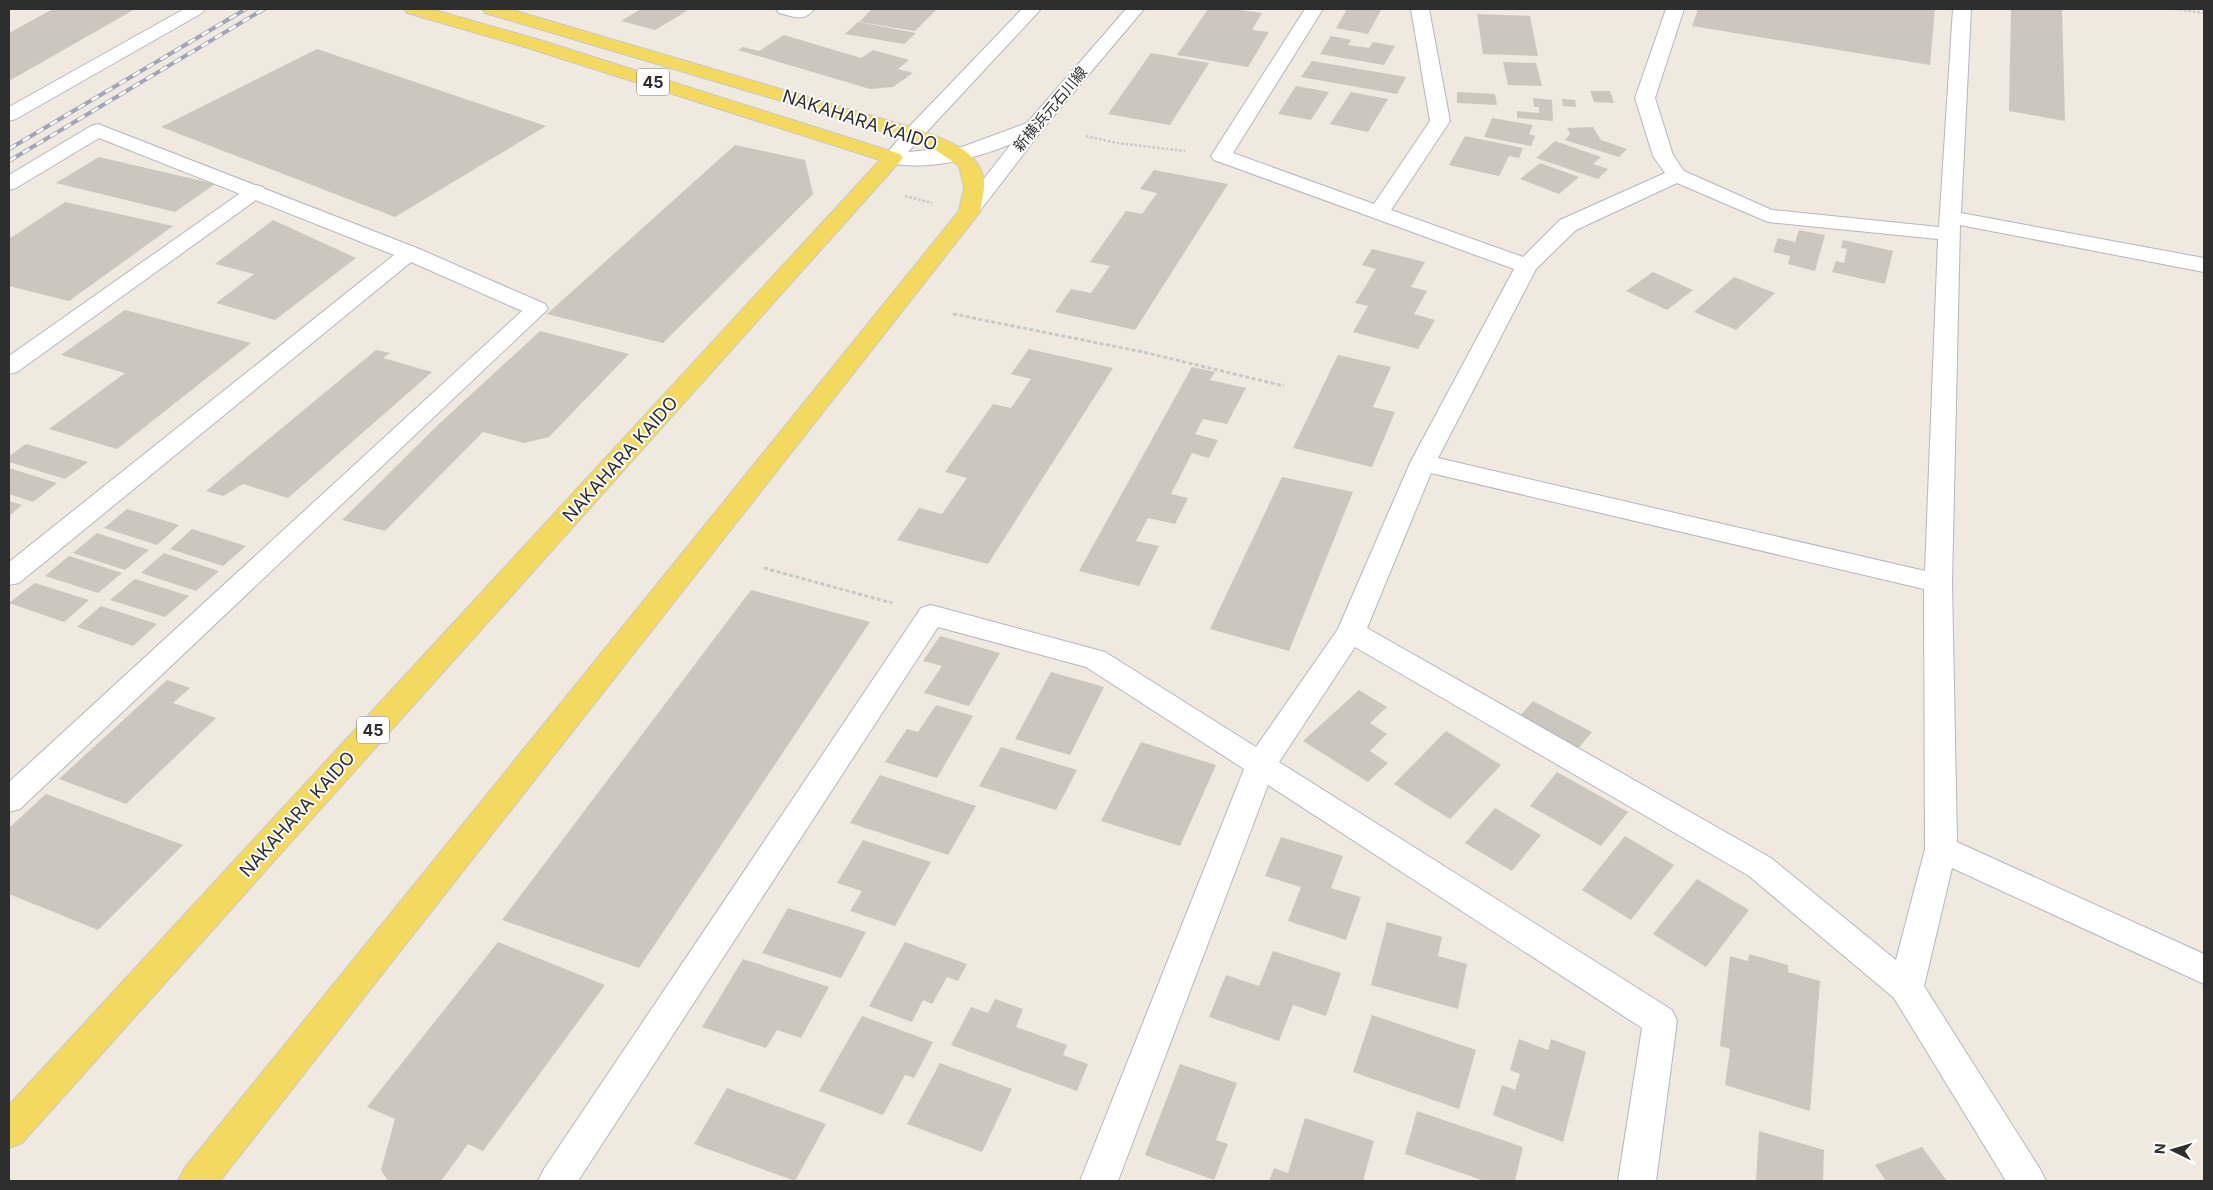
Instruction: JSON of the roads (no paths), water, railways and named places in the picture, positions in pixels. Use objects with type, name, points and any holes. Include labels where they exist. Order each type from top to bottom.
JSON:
[{"type":"main road","name":"NAKAHARA KAIDO","points":[[9,1131],[893,158],[534,44],[413,9]]},
{"type":"main road","name":"NAKAHARA KAIDO","points":[[197,1181],[969,212],[974,187],[968,163],[940,144],[913,134],[491,9]]},
{"type":"street","points":[[9,114],[196,9]]},
{"type":"street","points":[[785,9],[800,13],[805,9]]},
{"type":"street","points":[[893,158],[913,134],[1032,9]]},
{"type":"street","name":"新横浜元石川線","points":[[969,212],[1035,126],[1135,9]]},
{"type":"street","points":[[1314,9],[1220,156],[1527,266]]},
{"type":"street","points":[[1379,213],[1440,121],[1420,9]]},
{"type":"street","points":[[1675,9],[1645,98],[1663,156],[1677,175],[1768,216],[1950,225],[2204,265]]},
{"type":"street","points":[[1906,988],[1941,849],[1938,583],[1950,225],[1962,9]]},
{"type":"street","points":[[893,158],[932,158],[983,149],[1035,126]]},
{"type":"street","points":[[9,184],[98,130],[409,253],[537,309],[9,800]]},
{"type":"street","points":[[1099,1181],[1261,764],[1351,632],[1423,463],[1527,266],[1568,225],[1677,175]]},
{"type":"street","points":[[9,367],[256,191]]},
{"type":"street","points":[[9,576],[409,253]]},
{"type":"street","points":[[1423,463],[1938,583]]},
{"type":"street","points":[[557,1181],[931,615],[1095,659],[1660,1021],[1638,1181]]},
{"type":"street","points":[[1351,632],[1760,867],[1906,988],[2027,1181]]},
{"type":"street","points":[[1941,849],[2204,970]]},
{"type":"railway","points":[[9,149],[246,9]]},
{"type":"railway","points":[[9,161],[264,9]]}]
